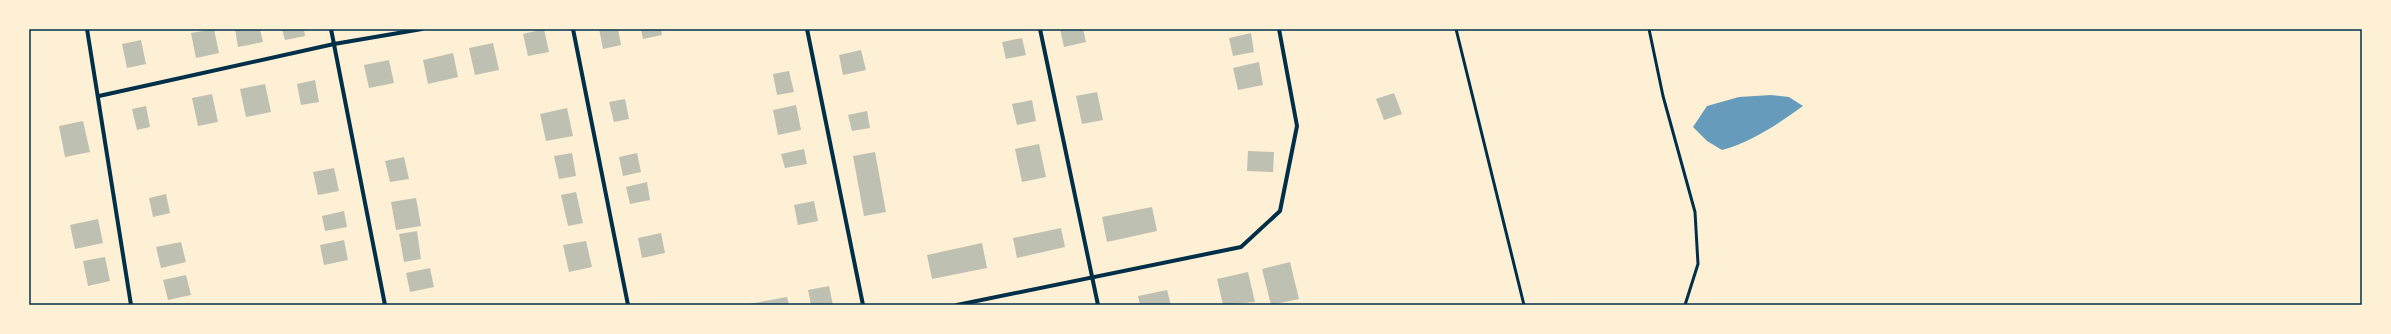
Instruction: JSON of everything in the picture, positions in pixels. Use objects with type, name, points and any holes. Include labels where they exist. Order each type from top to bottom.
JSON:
[{"type":"street","points":[[87,29],[99,96],[131,305]]},
{"type":"street","points":[[331,29],[385,305]]},
{"type":"street","points":[[99,96],[334,44],[422,29]]},
{"type":"street","points":[[573,29],[628,305]]},
{"type":"street","points":[[807,29],[863,305]]},
{"type":"street","points":[[1040,29],[1098,305]]},
{"type":"street","points":[[957,305],[1240,246],[1280,211],[1297,126],[1279,29]]},
{"type":"lane","points":[[1456,29],[1524,305]]},
{"type":"lane","points":[[1649,29],[1663,96],[1695,212],[1698,264],[1685,305]]},
{"type":"water","points":[[1771,95],[1789,97],[1803,106],[1774,126],[1754,137],[1733,147],[1722,150],[1707,141],[1693,127],[1707,106],[1739,97]]},
{"type":"building","points":[[214,29],[219,53],[196,58],[191,33]]},
{"type":"building","points":[[235,29],[260,29],[263,42],[238,47]]},
{"type":"building","points":[[282,29],[304,29],[305,36],[285,40]]},
{"type":"building","points":[[544,29],[549,52],[528,56],[523,34]]},
{"type":"building","points":[[599,29],[618,29],[621,45],[603,49]]},
{"type":"building","points":[[641,29],[661,29],[662,35],[643,39]]},
{"type":"building","points":[[1060,29],[1083,29],[1086,42],[1064,47]]},
{"type":"building","points":[[1251,33],[1254,52],[1233,56],[1229,38]]},
{"type":"building","points":[[1022,38],[1026,55],[1006,59],[1002,42]]},
{"type":"building","points":[[141,40],[146,64],[127,68],[122,44]]},
{"type":"building","points":[[493,43],[499,70],[475,75],[469,48]]},
{"type":"building","points":[[861,50],[866,70],[843,75],[839,55]]},
{"type":"building","points":[[453,53],[458,77],[428,84],[423,60]]},
{"type":"building","points":[[389,60],[394,83],[369,88],[364,65]]},
{"type":"building","points":[[1259,62],[1263,85],[1238,90],[1233,68]]},
{"type":"building","points":[[789,71],[794,92],[777,95],[773,74]]},
{"type":"building","points":[[315,80],[319,102],[301,105],[297,84]]},
{"type":"building","points":[[265,84],[271,112],[246,117],[240,89]]},
{"type":"building","points":[[1097,92],[1103,120],[1082,124],[1076,96]]},
{"type":"building","points":[[1394,93],[1402,114],[1384,120],[1376,99]]},
{"type":"building","points":[[212,94],[218,122],[198,126],[192,98]]},
{"type":"building","points":[[625,99],[629,119],[614,122],[609,102]]},
{"type":"building","points":[[1032,100],[1036,121],[1017,125],[1012,104]]},
{"type":"building","points":[[796,105],[801,130],[778,135],[773,110]]},
{"type":"building","points":[[146,106],[150,127],[137,130],[132,109]]},
{"type":"building","points":[[567,108],[573,136],[546,141],[540,114]]},
{"type":"building","points":[[867,111],[870,128],[852,131],[848,115]]},
{"type":"building","points":[[83,121],[90,152],[65,157],[59,126]]},
{"type":"building","points":[[1039,144],[1046,177],[1022,182],[1015,149]]},
{"type":"building","points":[[804,149],[807,164],[785,168],[781,154]]},
{"type":"building","points":[[1248,151],[1274,152],[1273,172],[1247,171]]},
{"type":"building","points":[[875,152],[886,212],[864,216],[853,156]]},
{"type":"building","points":[[572,153],[576,176],[559,179],[554,156]]},
{"type":"building","points":[[637,153],[641,172],[623,176],[619,157]]},
{"type":"building","points":[[404,157],[409,179],[390,182],[385,161]]},
{"type":"building","points":[[334,168],[339,191],[318,195],[313,172]]},
{"type":"building","points":[[647,182],[650,200],[630,204],[626,187]]},
{"type":"building","points":[[576,192],[583,223],[568,226],[561,195]]},
{"type":"building","points":[[166,194],[170,213],[153,217],[149,198]]},
{"type":"building","points":[[416,198],[421,226],[396,230],[391,202]]},
{"type":"building","points":[[814,201],[818,221],[798,225],[794,205]]},
{"type":"building","points":[[1152,207],[1157,231],[1107,242],[1102,217]]},
{"type":"building","points":[[344,211],[347,227],[325,231],[322,216]]},
{"type":"building","points":[[98,219],[103,243],[75,249],[70,225]]},
{"type":"building","points":[[1061,228],[1065,247],[1017,258],[1013,238]]},
{"type":"building","points":[[417,231],[421,259],[404,262],[399,234]]},
{"type":"building","points":[[661,233],[665,253],[642,258],[638,238]]},
{"type":"building","points":[[344,240],[348,260],[324,265],[320,245]]},
{"type":"building","points":[[586,241],[592,267],[569,272],[563,245]]},
{"type":"building","points":[[181,242],[186,262],[161,268],[156,247]]},
{"type":"building","points":[[982,243],[987,268],[932,279],[927,255]]},
{"type":"building","points":[[105,257],[110,281],[88,286],[83,261]]},
{"type":"building","points":[[1290,262],[1299,299],[1271,305],[1262,269]]},
{"type":"building","points":[[430,268],[434,287],[410,292],[406,273]]},
{"type":"building","points":[[1248,272],[1255,302],[1223,305],[1217,279]]},
{"type":"building","points":[[186,275],[191,295],[168,300],[163,280]]},
{"type":"building","points":[[829,286],[833,305],[811,305],[808,290]]},
{"type":"building","points":[[1167,290],[1171,305],[1140,305],[1138,296]]},
{"type":"building","points":[[787,297],[789,305],[749,305],[749,304]]}]
